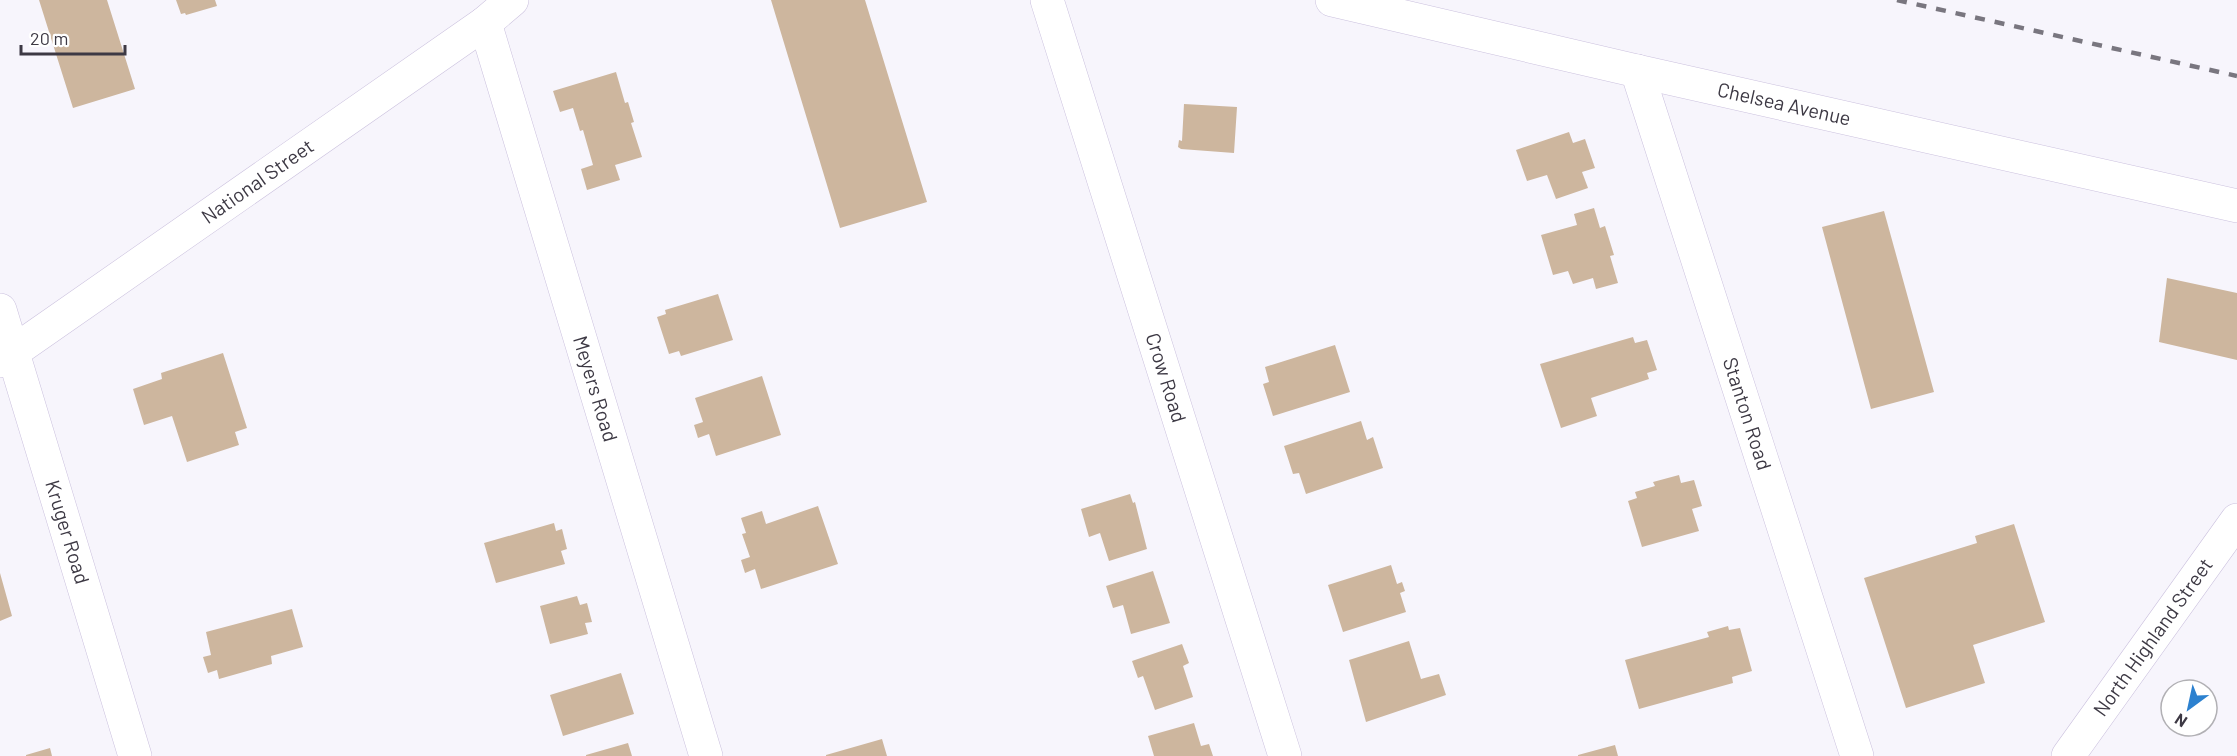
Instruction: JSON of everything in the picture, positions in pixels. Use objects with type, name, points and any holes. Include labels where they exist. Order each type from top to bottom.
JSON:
[{"type":"street","name":"National Street","points":[[7,357],[485,23],[512,0]]},
{"type":"street","name":"Crow Road","points":[[1047,0],[1285,756]]},
{"type":"street","name":"Chelsea Avenue","points":[[1332,0],[2237,206]]},
{"type":"street","name":"Meyers Road","points":[[485,23],[706,756]]},
{"type":"street","name":"Stanton Road","points":[[1637,71],[1857,756]]},
{"type":"street","name":"Kruger Road","points":[[0,310],[7,357],[135,756]]},
{"type":"street","name":"North Highland Street","points":[[2068,756],[2237,520]]},
{"type":"building","points":[[39,0],[107,0],[135,89],[73,108]]},
{"type":"building","points":[[176,0],[215,0],[217,6],[186,15],[181,14]]},
{"type":"building","points":[[771,0],[865,0],[927,202],[840,228]]},
{"type":"building","points":[[616,72],[625,103],[628,102],[634,122],[631,123],[642,157],[615,165],[620,180],[587,190],[581,169],[593,165],[583,130],[580,131],[573,108],[560,112],[553,91]]},
{"type":"building","points":[[1184,104],[1237,107],[1234,153],[1178,147],[1179,140],[1182,141]]},
{"type":"building","points":[[1569,132],[1573,143],[1585,139],[1595,168],[1582,172],[1588,188],[1556,199],[1547,175],[1527,181],[1516,150]]},
{"type":"building","points":[[1594,208],[1600,228],[1605,226],[1614,255],[1610,256],[1618,283],[1596,289],[1593,278],[1573,284],[1568,271],[1553,275],[1541,235],[1577,225],[1574,214]]},
{"type":"building","points":[[1884,211],[1934,392],[1871,409],[1822,227]]},
{"type":"building","points":[[2167,278],[2237,293],[2237,360],[2159,342]]},
{"type":"building","points":[[718,294],[733,340],[681,356],[679,351],[669,354],[657,317],[666,314],[665,310]]},
{"type":"building","points":[[1633,337],[1635,343],[1647,340],[1657,370],[1647,373],[1649,379],[1591,398],[1597,416],[1561,428],[1540,364]]},
{"type":"building","points":[[1335,345],[1350,392],[1273,416],[1263,384],[1269,382],[1265,367]]},
{"type":"building","points":[[223,353],[247,428],[235,432],[239,445],[187,462],[172,416],[144,425],[133,389],[162,379],[161,373]]},
{"type":"building","points":[[762,376],[781,435],[716,456],[709,434],[698,438],[694,425],[703,422],[695,398]]},
{"type":"building","points":[[1361,421],[1367,440],[1373,437],[1383,468],[1306,494],[1299,473],[1293,474],[1284,446]]},
{"type":"building","points":[[1679,475],[1681,483],[1694,480],[1702,506],[1692,509],[1699,531],[1642,547],[1628,501],[1637,498],[1635,492],[1655,486],[1653,482]]},
{"type":"building","points":[[1130,494],[1133,503],[1135,502],[1147,549],[1109,561],[1100,533],[1089,537],[1081,509]]},
{"type":"building","points":[[818,506],[838,564],[761,589],[755,569],[745,573],[741,560],[750,557],[742,534],[746,533],[741,518],[762,511],[766,524]]},
{"type":"building","points":[[554,523],[556,531],[562,529],[567,549],[561,551],[565,564],[496,583],[484,543]]},
{"type":"building","points":[[2014,524],[2045,622],[1973,645],[1985,683],[1906,708],[1864,578],[1977,543],[1975,536]]},
{"type":"building","points":[[1391,565],[1397,584],[1402,582],[1405,591],[1400,593],[1406,612],[1343,632],[1328,585]]},
{"type":"building","points":[[1153,571],[1170,623],[1131,634],[1123,605],[1113,608],[1106,586]]},
{"type":"building","points":[[0,573],[12,616],[0,621]]},
{"type":"building","points":[[577,596],[580,605],[587,603],[592,622],[585,623],[588,634],[550,644],[540,606]]},
{"type":"building","points":[[292,609],[303,647],[271,656],[272,664],[219,679],[217,670],[208,673],[203,657],[211,655],[206,632]]},
{"type":"building","points":[[1728,626],[1729,630],[1740,628],[1752,671],[1732,677],[1733,683],[1639,709],[1625,660],[1709,637],[1707,632]]},
{"type":"building","points":[[1409,641],[1421,679],[1439,674],[1446,695],[1366,722],[1349,660]]},
{"type":"building","points":[[1182,644],[1189,663],[1183,666],[1193,697],[1155,710],[1143,676],[1138,678],[1132,661]]},
{"type":"building","points":[[621,673],[634,714],[563,736],[550,695]]},
{"type":"building","points":[[1194,723],[1201,746],[1209,744],[1213,756],[1154,756],[1148,736]]},
{"type":"building","points":[[882,739],[887,756],[826,756],[826,755]]},
{"type":"building","points":[[628,743],[632,756],[586,756],[586,755]]},
{"type":"building","points":[[1615,745],[1618,756],[1578,756],[1578,755]]},
{"type":"building","points":[[50,748],[52,756],[26,756],[26,755]]},
{"type":"railway","points":[[1897,0],[2237,76]]}]
